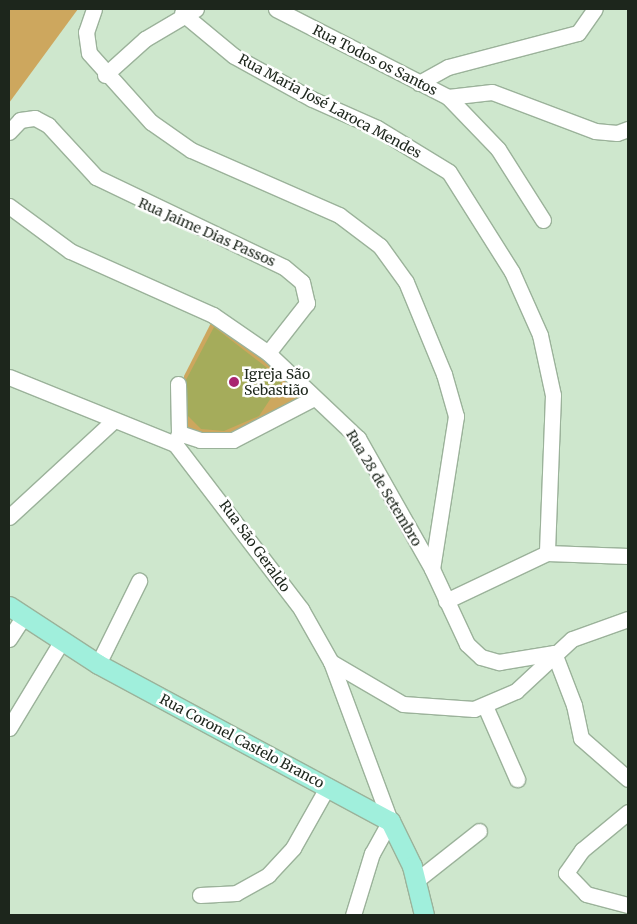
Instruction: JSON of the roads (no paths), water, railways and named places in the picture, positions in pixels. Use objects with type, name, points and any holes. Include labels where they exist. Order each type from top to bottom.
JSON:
[{"type":"main road","name":"Rua Coronel Castelo Branco","points":[[16,611],[61,642],[98,664],[390,821]]},
{"type":"main road","points":[[390,821],[417,880],[422,910]]},
{"type":"street","points":[[94,9],[86,32],[89,53],[105,75],[151,122],[191,150],[339,215],[364,231],[406,282],[444,374],[456,416],[432,569]]},
{"type":"street","name":"Rua Todos os Santos","points":[[276,9],[448,97],[498,149],[543,220]]},
{"type":"street","points":[[419,83],[448,67],[578,33],[595,9]]},
{"type":"street","points":[[105,75],[189,11]]},
{"type":"street","name":"Rua Maria José Laroca Mendes","points":[[189,11],[234,56],[377,128],[434,161],[459,182],[512,272],[540,335],[552,395],[547,553]]},
{"type":"street","name":"Rua Todos os Santos","points":[[448,97],[492,92],[595,131],[623,131]]},
{"type":"street","name":"Rua Jaime Dias Passos","points":[[9,132],[20,120],[35,118],[48,125],[96,177],[284,267],[302,282],[305,307],[268,353]]},
{"type":"street","name":"Rua 28 de Setembro","points":[[9,206],[70,251],[213,315],[268,353],[314,398],[339,415],[358,438],[432,569],[467,644],[481,657],[499,662],[554,653]]},
{"type":"street","points":[[9,377],[113,421],[177,438],[224,442],[314,398]]},
{"type":"street","points":[[177,438],[178,384]]},
{"type":"street","points":[[9,517],[113,421]]},
{"type":"street","name":"Rua São Geraldo","points":[[177,438],[302,609],[330,662],[390,821]]},
{"type":"street","points":[[446,601],[547,553],[628,556]]},
{"type":"street","points":[[98,664],[139,581]]},
{"type":"street","points":[[9,639],[16,611]]},
{"type":"street","points":[[330,662],[403,704],[440,710],[485,706],[516,690],[554,653],[598,627],[628,619]]},
{"type":"street","points":[[9,728],[61,642]]},
{"type":"street","points":[[554,653],[574,705],[581,738],[628,779]]},
{"type":"street","points":[[485,706],[518,779]]},
{"type":"street","points":[[200,895],[236,893],[268,875],[293,848],[328,786]]},
{"type":"street","points":[[628,812],[582,850],[569,865],[566,877],[586,894],[628,905]]},
{"type":"street","points":[[353,915],[372,853],[390,821]]},
{"type":"street","points":[[417,880],[479,831]]},
{"type":"place","name":"Igreja São Sebastião","points":[[234,382]]}]
